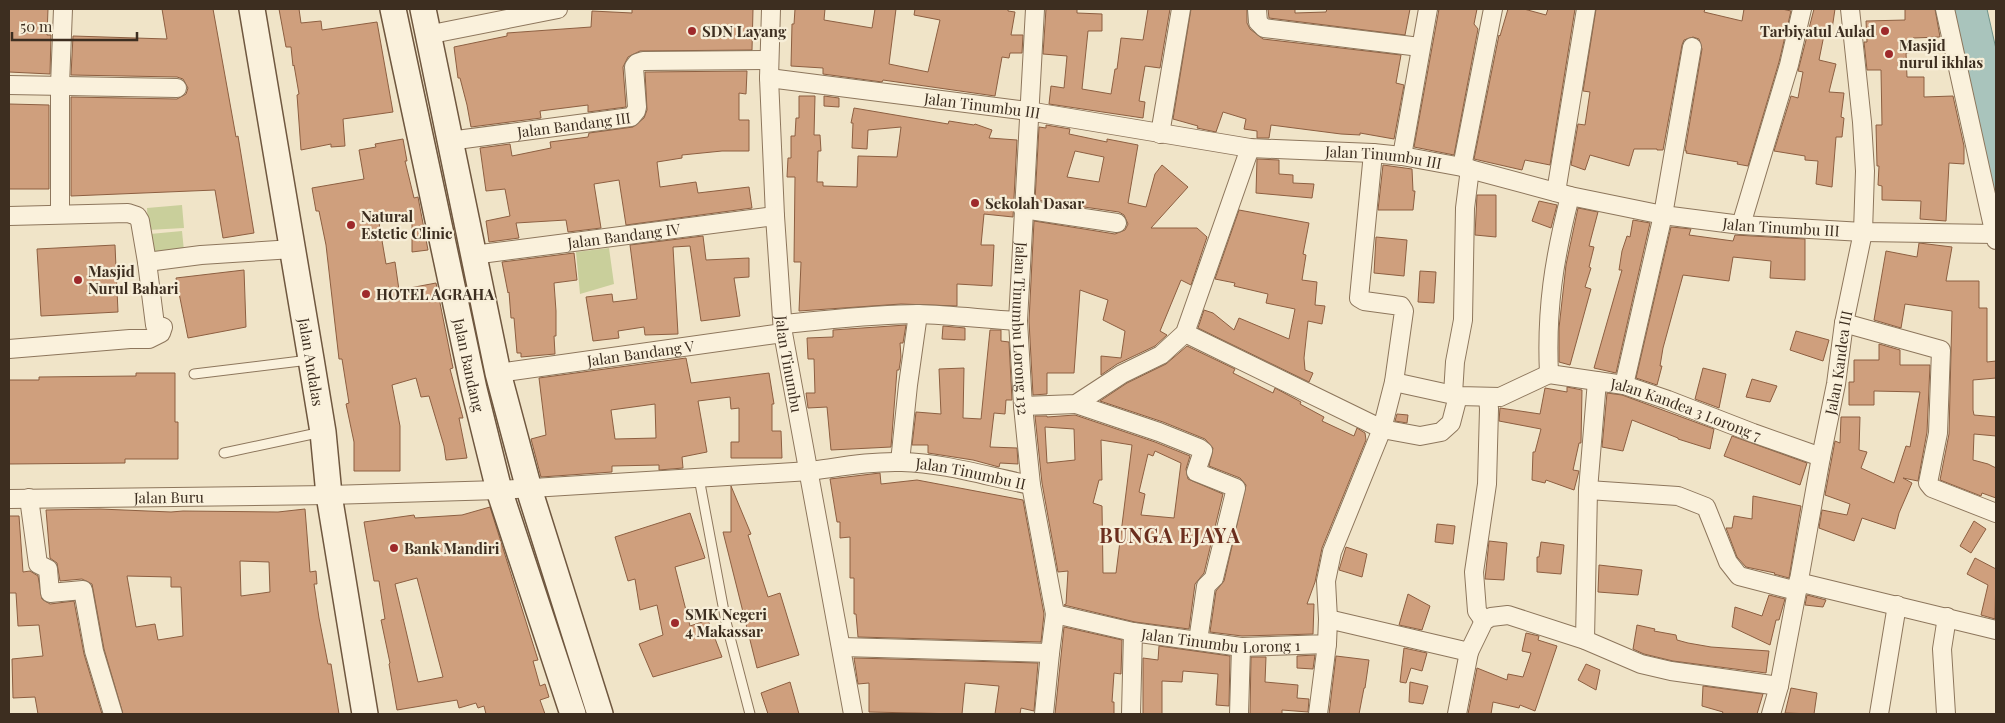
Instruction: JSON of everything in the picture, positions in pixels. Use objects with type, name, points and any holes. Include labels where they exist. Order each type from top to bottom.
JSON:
[{"type":"main road","name":"Jalan Andalas","points":[[252,9],[323,432],[329,495],[365,714]]},
{"type":"main road","name":"Jalan Bandang","points":[[392,9],[474,389],[500,490],[573,714]]},
{"type":"main road","name":"Jalan Bandang","points":[[422,9],[498,373],[530,489],[600,714]]},
{"type":"street","points":[[60,214],[60,85],[63,9]]},
{"type":"street","points":[[427,35],[558,9]]},
{"type":"street","name":"Jalan Tinumbu","points":[[771,9],[769,60],[775,216],[783,329],[853,714]]},
{"type":"street","name":"Jalan Tinumbu Lorong 132","points":[[1031,485],[1023,406],[1018,321],[1035,9]]},
{"type":"street","points":[[1160,134],[1181,9]]},
{"type":"street","points":[[1257,9],[1258,22],[1264,28],[1420,47]]},
{"type":"street","points":[[1402,156],[1428,9]]},
{"type":"street","points":[[1185,333],[1382,429],[1420,436],[1441,432],[1452,423],[1456,395],[1455,362],[1463,320],[1466,168],[1493,9]]},
{"type":"street","points":[[1394,382],[1456,395],[1500,397],[1549,374],[1547,340],[1550,295],[1586,9]]},
{"type":"street","points":[[1741,225],[1789,64],[1802,9]]},
{"type":"street","name":"Jalan Kandea III","points":[[1771,714],[1779,686],[1820,457],[1836,384],[1844,323],[1863,232],[1866,171],[1850,9]]},
{"type":"street","name":"Jalan Tinumbu III","points":[[770,78],[1028,111],[1250,148],[1402,156],[1466,168],[1563,194],[1663,215],[1741,225],[1996,237],[1945,9]]},
{"type":"street","points":[[1624,385],[1663,215],[1692,47]]},
{"type":"street","name":"Jalan Bandang III","points":[[449,142],[631,116],[637,107],[634,67],[637,63],[643,61],[769,60]]},
{"type":"street","points":[[9,85],[177,88]]},
{"type":"street","points":[[1076,404],[1107,383],[1161,355],[1185,333],[1250,148]]},
{"type":"street","points":[[1318,714],[1327,644],[1326,586],[1332,552],[1382,429],[1394,382],[1403,307],[1364,301],[1359,298],[1373,153]]},
{"type":"street","points":[[1023,209],[1117,222]]},
{"type":"street","points":[[9,216],[135,214],[140,221],[155,325],[163,327],[159,334],[149,339],[9,349]]},
{"type":"street","name":"Jalan Bandang IV","points":[[473,256],[775,216]]},
{"type":"street","points":[[147,262],[201,255],[293,249]]},
{"type":"street","points":[[900,462],[918,314]]},
{"type":"street","name":"Jalan Bandang V","points":[[498,373],[783,329],[844,317],[918,314],[1018,321]]},
{"type":"street","points":[[1844,323],[1941,350],[1938,433],[1928,484],[1932,488],[1996,514]]},
{"type":"street","name":"Jalan Kandea 3 Lorong 7","points":[[1549,374],[1624,385],[1820,457]]},
{"type":"street","points":[[1585,640],[1588,490],[1597,381]]},
{"type":"street","points":[[1484,621],[1477,611],[1474,572],[1487,484],[1488,397]]},
{"type":"street","points":[[1023,406],[1076,404],[1159,432],[1199,448],[1203,451],[1196,472],[1236,488],[1214,578],[1206,586],[1198,641]]},
{"type":"street","name":"Jalan Tinumbu II","points":[[530,489],[810,471],[900,462],[929,465],[1031,485],[1055,614]]},
{"type":"street","name":"Jalan Buru","points":[[9,499],[329,495],[530,489]]},
{"type":"street","points":[[1588,490],[1678,496],[1706,507],[1728,562],[1739,576],[1897,605],[1996,630]]},
{"type":"street","points":[[30,498],[38,564],[48,569],[50,592],[83,590],[94,651],[113,714]]},
{"type":"street","points":[[1879,714],[1897,605]]},
{"type":"street","points":[[1044,714],[1055,614]]},
{"type":"street","name":"Jalan Tinumbu Lorong 1","points":[[1055,614],[1133,632],[1241,647],[1327,644]]},
{"type":"street","points":[[1457,714],[1469,652],[1484,621],[1491,617],[1508,615],[1585,640],[1641,664],[1671,671],[1779,686]]},
{"type":"street","points":[[1946,714],[1942,649],[1947,617]]},
{"type":"street","points":[[1328,619],[1469,652]]},
{"type":"street","points":[[1132,714],[1133,632]]},
{"type":"street","points":[[842,647],[1050,653]]},
{"type":"street","points":[[1239,714],[1241,647]]},
{"type":"lane","points":[[194,374],[311,359]]},
{"type":"lane","points":[[224,453],[323,432]]},
{"type":"lane","points":[[699,478],[726,622],[750,714]]},
{"type":"green space","points":[[182,205],[184,228],[148,230],[147,208]]},
{"type":"green space","points":[[182,231],[184,251],[152,254],[150,234]]},
{"type":"green space","points":[[609,248],[614,284],[580,294],[576,252]]},
{"type":"water","points":[[1948,9],[1987,9],[1996,49],[1996,208]]},
{"type":"building","points":[[9,9],[48,9],[47,35],[51,35],[50,74],[9,72]]},
{"type":"building","points":[[162,9],[213,9],[236,137],[238,136],[254,233],[223,238],[215,190],[71,196],[71,97],[177,99],[186,94],[188,88],[183,79],[177,77],[71,75],[73,36],[167,39]]},
{"type":"building","points":[[279,9],[299,9],[301,23],[321,21],[322,30],[377,22],[393,112],[343,119],[345,146],[331,147],[331,144],[301,150],[297,95],[299,94],[291,47],[286,47]]},
{"type":"building","points":[[632,9],[753,9],[752,50],[640,51],[628,57],[623,67],[626,107],[588,112],[588,105],[540,111],[541,118],[471,127],[460,78],[458,78],[454,47],[507,36],[507,33],[591,27],[592,11],[632,13]]},
{"type":"building","points":[[795,9],[825,9],[824,20],[872,28],[875,9],[896,9],[889,64],[928,72],[940,20],[914,15],[915,9],[1008,9],[1008,11],[1015,12],[1011,35],[1023,35],[1022,53],[1010,53],[1009,58],[1002,57],[995,96],[883,80],[882,82],[823,74],[823,68],[791,66],[792,24],[794,24]]},
{"type":"building","points":[[1046,9],[1077,9],[1077,13],[1102,14],[1102,31],[1088,31],[1082,89],[1111,94],[1115,69],[1117,69],[1121,38],[1143,40],[1148,9],[1170,9],[1160,68],[1145,66],[1139,101],[1145,102],[1143,118],[1049,104],[1051,86],[1064,88],[1067,56],[1043,54]]},
{"type":"building","points":[[1191,9],[1247,9],[1247,23],[1250,29],[1263,39],[1401,55],[1396,83],[1404,85],[1394,139],[1360,133],[1360,135],[1341,134],[1271,125],[1269,138],[1257,138],[1257,131],[1244,129],[1246,119],[1223,112],[1216,132],[1197,128],[1198,126],[1173,119]]},
{"type":"building","points":[[1268,9],[1295,9],[1295,13],[1326,12],[1327,9],[1410,9],[1405,35],[1269,18]]},
{"type":"building","points":[[1439,9],[1477,9],[1474,24],[1478,29],[1454,155],[1414,147]]},
{"type":"building","points":[[1508,9],[1524,9],[1546,15],[1548,9],[1575,9],[1550,165],[1525,160],[1522,170],[1474,159],[1499,35]]},
{"type":"building","points":[[1596,9],[1705,9],[1704,12],[1742,21],[1744,9],[1782,9],[1791,11],[1779,62],[1748,166],[1737,164],[1738,162],[1686,153],[1687,151],[1685,151],[1702,49],[1699,39],[1693,37],[1684,40],[1682,45],[1663,150],[1634,149],[1629,166],[1590,155],[1585,170],[1571,165],[1578,124],[1585,125],[1590,92],[1583,91]]},
{"type":"building","points":[[1814,9],[1835,9],[1831,36],[1824,35],[1819,60],[1836,64],[1829,92],[1844,93],[1841,117],[1844,118],[1842,137],[1836,137],[1832,187],[1816,184],[1818,161],[1805,160],[1805,156],[1774,151],[1791,96],[1798,98],[1803,72],[1798,71]]},
{"type":"building","points":[[1905,9],[1935,9],[1940,37],[1913,38],[1914,52],[1906,53],[1907,77],[1924,77],[1924,97],[1953,96],[1964,146],[1964,164],[1949,163],[1946,221],[1920,219],[1921,201],[1882,200],[1882,186],[1878,185],[1879,166],[1877,166],[1876,125],[1882,125],[1881,70],[1867,70],[1864,42],[1867,42],[1866,21],[1905,20]]},
{"type":"building","points":[[747,71],[746,94],[739,93],[739,120],[749,120],[749,151],[722,151],[682,155],[682,158],[657,162],[660,187],[696,182],[698,193],[749,187],[752,208],[626,225],[619,180],[594,184],[601,228],[568,232],[566,220],[516,223],[519,238],[489,242],[486,221],[510,216],[505,189],[486,191],[480,148],[510,144],[512,156],[551,148],[550,142],[588,137],[589,133],[633,127],[644,118],[647,110],[645,72]]},
{"type":"building","points":[[799,96],[815,96],[814,135],[820,135],[821,151],[818,151],[817,182],[823,182],[823,186],[857,187],[858,156],[897,157],[901,127],[868,130],[867,149],[852,148],[853,123],[851,123],[854,108],[948,124],[949,121],[975,124],[992,130],[989,138],[1017,140],[1013,217],[984,214],[981,245],[994,245],[992,286],[957,284],[957,306],[901,304],[799,311],[801,262],[794,262],[795,177],[787,177],[788,158],[791,158],[791,136],[795,136],[796,118],[799,118]]},
{"type":"building","points":[[824,96],[839,98],[839,107],[824,106]]},
{"type":"building","points":[[9,104],[49,105],[49,189],[9,189]]},
{"type":"building","points":[[1046,125],[1070,129],[1069,134],[1107,142],[1107,139],[1138,145],[1128,203],[1146,207],[1155,174],[1162,165],[1188,187],[1151,228],[1197,228],[1207,237],[1191,285],[1181,280],[1160,331],[1167,335],[1155,346],[1117,364],[1101,375],[1101,356],[1121,358],[1125,331],[1103,320],[1108,300],[1080,290],[1074,373],[1047,373],[1047,394],[1033,395],[1029,321],[1034,221],[1115,234],[1125,230],[1128,224],[1124,215],[1119,212],[1035,200],[1039,127],[1046,128]],"holes":[[[1075,151],[1104,157],[1099,182],[1067,177]]]},
{"type":"building","points":[[403,139],[407,161],[405,161],[414,198],[418,197],[428,250],[412,252],[412,219],[379,223],[386,264],[395,262],[399,290],[436,283],[453,368],[450,369],[463,418],[459,418],[467,458],[446,460],[444,446],[429,396],[421,397],[416,378],[392,385],[400,426],[400,471],[354,471],[354,442],[346,404],[349,403],[342,359],[339,359],[326,245],[319,211],[316,211],[312,188],[364,179],[359,150],[376,147],[375,144]]},
{"type":"building","points":[[1257,159],[1279,160],[1279,174],[1293,175],[1293,183],[1314,184],[1312,198],[1256,193]]},
{"type":"building","points":[[1383,165],[1412,169],[1413,191],[1415,191],[1413,210],[1378,210]]},
{"type":"building","points":[[1477,195],[1496,195],[1496,237],[1475,235]]},
{"type":"building","points":[[1539,201],[1557,205],[1551,228],[1532,221]]},
{"type":"building","points":[[1578,208],[1598,212],[1589,246],[1594,247],[1589,267],[1591,268],[1585,287],[1591,289],[1570,365],[1559,362],[1559,328],[1566,265]]},
{"type":"building","points":[[1239,210],[1309,223],[1303,254],[1306,255],[1302,280],[1317,282],[1315,305],[1325,306],[1322,324],[1308,321],[1304,358],[1305,370],[1313,373],[1309,382],[1198,328],[1204,310],[1213,313],[1234,330],[1239,318],[1289,339],[1295,309],[1266,303],[1268,294],[1234,286],[1235,283],[1215,279]]},
{"type":"building","points":[[1633,220],[1650,223],[1616,373],[1594,368],[1622,270],[1619,270],[1622,251],[1627,236],[1630,237]]},
{"type":"building","points":[[1671,227],[1691,229],[1689,235],[1733,241],[1735,235],[1805,239],[1805,280],[1770,278],[1771,261],[1733,257],[1729,281],[1683,275],[1663,348],[1660,366],[1662,366],[1657,385],[1636,378]]},
{"type":"building","points":[[703,236],[706,260],[749,258],[749,277],[734,278],[740,316],[701,321],[690,246],[673,247],[678,334],[645,335],[644,327],[618,331],[619,338],[593,341],[586,297],[612,294],[613,302],[637,299],[630,245]]},
{"type":"building","points":[[1376,237],[1407,240],[1404,276],[1374,273]]},
{"type":"building","points":[[1919,243],[1952,247],[1946,281],[1979,281],[1979,308],[1987,308],[1987,362],[1996,361],[1996,378],[1973,380],[1973,410],[1974,415],[1996,417],[1996,436],[1974,434],[1973,460],[1996,468],[1996,498],[1982,493],[1981,496],[1940,480],[1949,434],[1952,311],[1905,304],[1901,328],[1874,320],[1886,251],[1917,257]]},
{"type":"building","name":"Masjid Nurul Bahari","points":[[115,245],[118,312],[41,316],[37,249]]},
{"type":"building","points":[[574,253],[577,280],[554,283],[556,311],[555,354],[521,357],[521,353],[517,353],[514,318],[511,318],[509,292],[502,262]]},
{"type":"building","points":[[244,270],[246,327],[188,338],[176,278]]},
{"type":"building","points":[[1420,271],[1436,272],[1434,303],[1418,302]]},
{"type":"building","points":[[906,325],[903,343],[900,343],[901,357],[899,370],[897,370],[891,447],[831,450],[827,407],[808,408],[806,393],[815,393],[814,359],[808,359],[807,338],[833,337],[833,330]]},
{"type":"building","points":[[943,326],[965,328],[965,340],[942,339]]},
{"type":"building","points":[[990,330],[1001,330],[1001,341],[1009,342],[1012,400],[1006,400],[1005,414],[994,413],[990,447],[1017,448],[1018,464],[1000,463],[999,467],[973,460],[928,453],[928,445],[912,445],[916,412],[941,414],[939,369],[964,368],[963,418],[981,419]]},
{"type":"building","points":[[1796,331],[1829,340],[1823,361],[1790,350]]},
{"type":"building","points":[[1879,344],[1900,350],[1900,365],[1930,365],[1927,432],[1918,481],[1903,478],[1912,483],[1899,513],[1895,529],[1862,518],[1854,541],[1819,528],[1822,510],[1847,515],[1850,504],[1825,495],[1835,441],[1840,443],[1841,417],[1860,417],[1859,450],[1867,452],[1861,468],[1894,483],[1906,446],[1910,447],[1920,392],[1874,391],[1874,405],[1849,405],[1849,382],[1854,382],[1854,360],[1879,360]]},
{"type":"building","points":[[1187,346],[1235,369],[1233,373],[1273,393],[1275,388],[1301,402],[1300,404],[1324,417],[1322,421],[1354,436],[1357,428],[1365,433],[1366,440],[1322,548],[1315,582],[1307,604],[1314,604],[1313,634],[1242,636],[1210,632],[1216,591],[1224,581],[1246,485],[1240,478],[1209,466],[1213,448],[1205,439],[1163,422],[1100,401],[1127,383],[1166,364]]},
{"type":"building","points":[[686,358],[691,383],[769,373],[774,404],[772,404],[772,431],[781,431],[782,458],[731,458],[731,442],[739,442],[739,408],[731,409],[730,397],[698,401],[707,452],[682,457],[683,468],[659,470],[659,465],[612,466],[612,472],[541,477],[531,439],[546,435],[539,378]],"holes":[[[655,404],[656,438],[615,439],[611,410]]]},
{"type":"building","points":[[1703,368],[1726,374],[1719,408],[1695,399]]},
{"type":"building","points":[[136,373],[175,373],[175,422],[178,422],[178,459],[125,459],[125,463],[9,464],[9,380],[39,380],[39,377],[136,376]]},
{"type":"building","points":[[1752,379],[1777,386],[1770,402],[1746,397]]},
{"type":"building","points":[[1567,387],[1582,390],[1581,443],[1579,443],[1573,470],[1579,471],[1574,490],[1546,480],[1545,483],[1532,480],[1533,452],[1535,452],[1541,429],[1499,421],[1500,408],[1540,414],[1545,388],[1567,392]]},
{"type":"building","points":[[1607,393],[1622,395],[1714,429],[1710,449],[1678,439],[1632,420],[1623,451],[1602,447]]},
{"type":"building","points":[[1397,414],[1408,415],[1407,423],[1395,421]]},
{"type":"building","points":[[1075,415],[1190,456],[1186,469],[1188,479],[1223,494],[1204,573],[1195,584],[1189,629],[1135,622],[1064,605],[1066,604],[1068,571],[1058,572],[1042,483],[1035,416]],"holes":[[[1045,427],[1074,429],[1075,460],[1047,463]],[[1101,440],[1132,445],[1116,573],[1103,573],[1102,506],[1093,503],[1099,480],[1102,480]],[[1155,451],[1181,463],[1174,518],[1141,515],[1145,494],[1139,492],[1148,454],[1153,456]]]},
{"type":"building","points":[[1732,436],[1807,463],[1800,485],[1724,456]]},
{"type":"building","points":[[880,473],[881,484],[917,480],[1023,500],[1044,614],[1041,642],[858,637],[856,614],[854,614],[854,578],[850,578],[850,537],[840,538],[840,522],[837,522],[830,479]]},
{"type":"building","points":[[731,486],[751,534],[748,535],[768,597],[780,593],[799,655],[757,668],[723,532],[731,532]]},
{"type":"building","points":[[1753,496],[1801,506],[1789,578],[1746,567],[1737,557],[1726,528],[1732,528],[1734,516],[1752,519]]},
{"type":"building","points":[[490,507],[538,660],[533,661],[540,686],[545,684],[549,697],[540,700],[545,714],[486,714],[484,706],[478,708],[476,703],[459,708],[457,700],[397,710],[381,620],[385,619],[379,581],[374,581],[364,522],[414,515],[415,518],[462,515]],"holes":[[[417,578],[443,677],[418,682],[395,584]]]},
{"type":"building","points":[[305,509],[310,572],[316,571],[317,584],[314,584],[319,618],[328,664],[331,664],[339,714],[123,714],[104,649],[92,584],[82,579],[60,581],[57,563],[50,558],[46,510],[278,512]],"holes":[[[240,561],[269,562],[270,592],[241,596]],[[127,576],[171,577],[171,587],[181,587],[183,636],[158,640],[155,624],[136,627]]]},
{"type":"building","points":[[690,513],[705,558],[675,567],[690,626],[708,620],[722,657],[653,677],[639,644],[663,635],[657,605],[640,610],[635,579],[628,581],[615,537]]},
{"type":"building","points":[[9,516],[19,516],[23,572],[30,571],[38,576],[42,599],[50,604],[74,601],[84,654],[102,714],[38,714],[35,697],[13,698],[12,659],[43,656],[39,625],[18,626],[16,593],[9,593]]},
{"type":"building","points":[[1974,521],[1986,529],[1971,553],[1960,546]]},
{"type":"building","points":[[1437,524],[1455,526],[1453,544],[1435,542]]},
{"type":"building","points":[[1489,541],[1507,543],[1504,580],[1485,579]]},
{"type":"building","points":[[1541,542],[1564,545],[1561,574],[1537,572],[1537,557],[1539,557]]},
{"type":"building","points":[[1346,547],[1367,554],[1362,577],[1339,570]]},
{"type":"building","points":[[1975,558],[1996,569],[1995,619],[1981,615],[1988,585],[1967,574]]},
{"type":"building","points":[[1599,565],[1642,570],[1638,595],[1598,592]]},
{"type":"building","points":[[1408,594],[1430,606],[1422,630],[1399,625]]},
{"type":"building","points":[[1769,595],[1785,599],[1779,620],[1776,620],[1770,645],[1732,627],[1735,607],[1762,616]]},
{"type":"building","points":[[1807,595],[1826,600],[1823,607],[1805,605]]},
{"type":"building","points":[[1637,625],[1655,629],[1654,631],[1676,635],[1677,640],[1688,643],[1711,647],[1769,651],[1766,673],[1673,661],[1644,654],[1633,649]]},
{"type":"building","points":[[1064,627],[1122,640],[1121,674],[1114,673],[1112,702],[1114,702],[1114,714],[1055,714]]},
{"type":"building","points":[[1526,633],[1539,636],[1538,640],[1557,646],[1535,711],[1520,705],[1519,708],[1493,702],[1491,714],[1468,714],[1477,668],[1507,680],[1508,674],[1523,677],[1531,653],[1522,651]]},
{"type":"building","points":[[1159,646],[1230,656],[1229,706],[1216,705],[1218,674],[1183,671],[1182,682],[1162,681],[1162,714],[1143,714],[1143,658],[1158,660]]},
{"type":"building","points":[[1404,648],[1427,653],[1422,671],[1411,668],[1406,683],[1400,682]]},
{"type":"building","points":[[1315,655],[1313,669],[1297,668],[1297,656]]},
{"type":"building","points":[[1336,656],[1369,660],[1359,714],[1329,714]]},
{"type":"building","points":[[1251,657],[1266,657],[1265,682],[1298,685],[1297,698],[1309,699],[1308,712],[1282,710],[1282,714],[1250,714]]},
{"type":"building","points":[[854,658],[1038,663],[1034,711],[1021,708],[1020,714],[995,714],[999,686],[965,683],[962,714],[869,712],[869,683],[858,684]]},
{"type":"building","points":[[1586,664],[1600,670],[1596,690],[1578,680]]},
{"type":"building","points":[[790,682],[799,714],[768,714],[761,693]]},
{"type":"building","points":[[1410,682],[1428,686],[1423,704],[1409,702]]},
{"type":"building","points":[[1703,686],[1763,694],[1757,714],[1722,714],[1723,712],[1702,706]]},
{"type":"building","points":[[1791,688],[1817,693],[1814,714],[1785,713]]},
{"type":"place","name":"SDN Layang","points":[[692,31]]},
{"type":"place","name":"Tarbiyatul Aulad","points":[[1885,31]]},
{"type":"place","name":"Masjid nurul ikhlas","points":[[1889,54]]},
{"type":"place","name":"Sekolah Dasar","points":[[975,203]]},
{"type":"place","name":"Natural Estetic Clinic","points":[[351,225]]},
{"type":"place","name":"Masjid Nurul Bahari","points":[[78,280]]},
{"type":"place","name":"HOTEL AGRAHA","points":[[366,294]]},
{"type":"place","name":"Bank Mandiri","points":[[394,548]]},
{"type":"place","name":"SMK Negeri 4 Makassar","points":[[675,623]]},
{"type":"district","name":"BUNGA EJAYA","points":[[1170,534]]}]
